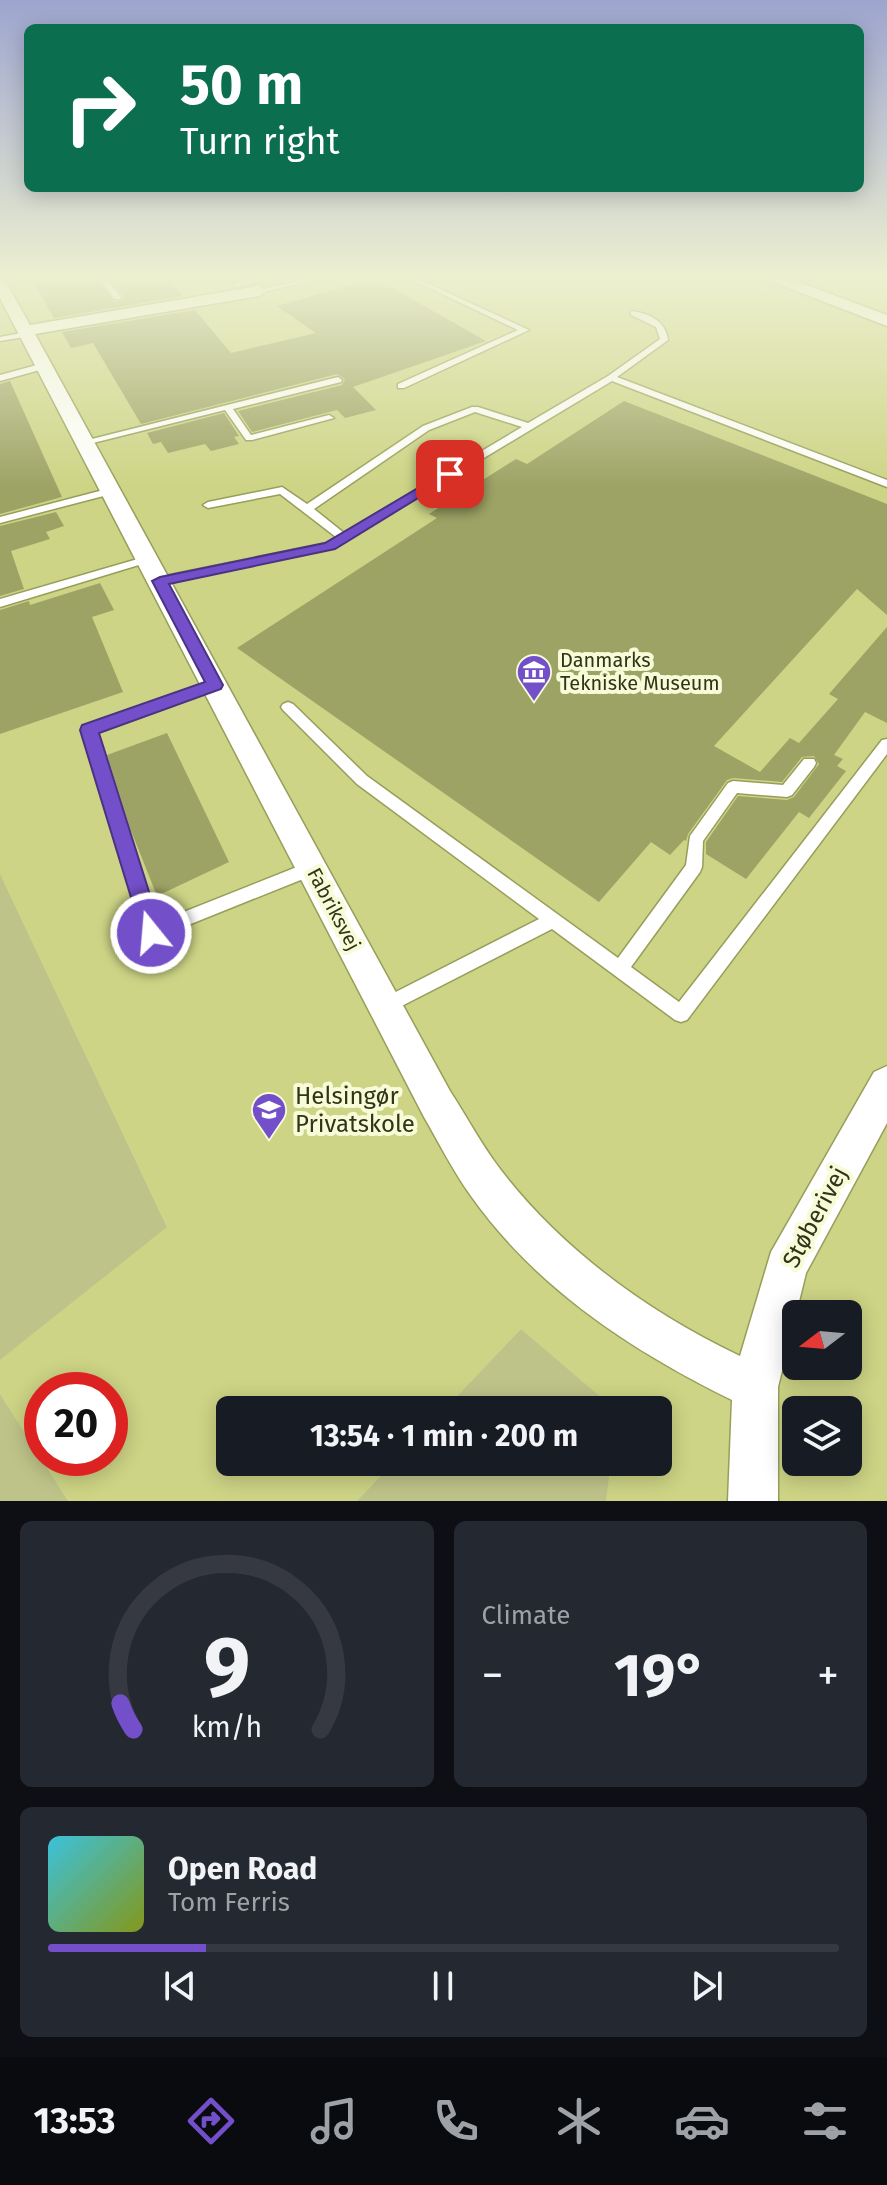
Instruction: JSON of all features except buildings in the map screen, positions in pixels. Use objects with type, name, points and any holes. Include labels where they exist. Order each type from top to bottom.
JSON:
[{"type":"street","name":"Fabriksvej","points":[[29,348],[44,366],[437,1104],[485,1182],[536,1242],[605,1303],[697,1360],[755,1387]]},
{"type":"street","name":"Støberivej","points":[[753,1501],[755,1387],[786,1267],[887,1085]]},
{"type":"lane","points":[[401,386],[485,348]]},
{"type":"lane","points":[[0,603],[154,570],[330,546],[611,378],[653,348]]},
{"type":"lane","points":[[0,378],[44,366]]},
{"type":"lane","points":[[611,378],[887,484]]},
{"type":"lane","points":[[85,442],[338,380]]},
{"type":"lane","points":[[227,407],[249,438],[329,418]]},
{"type":"lane","points":[[307,509],[426,428],[475,409],[530,427]]},
{"type":"lane","points":[[208,505],[282,490],[344,538]]},
{"type":"lane","points":[[0,520],[111,491]]},
{"type":"lane","points":[[215,685],[89,730],[151,933],[312,868]]},
{"type":"lane","points":[[288,707],[362,780],[681,1014],[887,744]]},
{"type":"lane","points":[[620,969],[694,867],[695,840],[733,787],[787,791],[809,763]]},
{"type":"lane","points":[[386,1006],[554,920]]},
{"type":"shaded area","points":[[0,348],[887,348],[887,1501],[606,1501],[609,1476],[672,1476],[672,1396],[600,1396],[521,1329],[457,1396],[216,1396],[216,1476],[381,1476],[357,1501],[68,1501],[52,1476],[128,1476],[128,1372],[24,1372],[24,1432],[0,1394],[0,1360],[167,1226],[0,874]]},
{"type":"shaded area","points":[[0,874],[167,1227],[0,1360]]},
{"type":"shaded area","points":[[521,1329],[600,1396],[457,1396]]},
{"type":"shaded area","points":[[0,1394],[24,1432],[24,1476],[52,1476],[68,1501],[0,1501]]},
{"type":"shaded area","points":[[381,1476],[609,1476],[606,1501],[357,1501]]},
{"type":"place","name":"Danmarks Tekniske Museum","points":[[534,703]]},
{"type":"place","name":"Helsingør Privatskole","points":[[269,1141]]},
{"type":"route","points":[[151,933],[89,730],[215,685],[160,581],[330,546],[450,474]]}]
